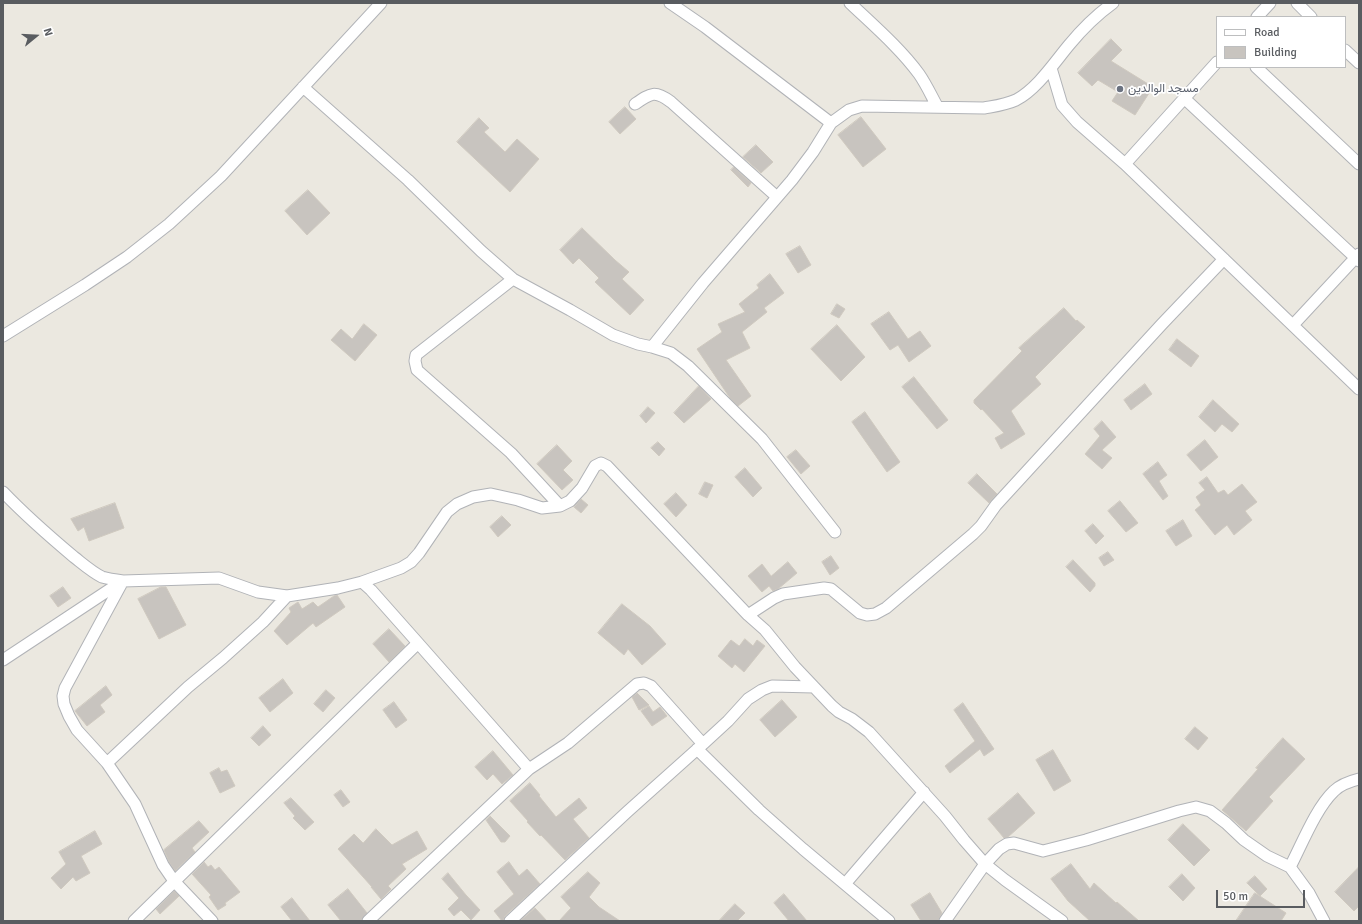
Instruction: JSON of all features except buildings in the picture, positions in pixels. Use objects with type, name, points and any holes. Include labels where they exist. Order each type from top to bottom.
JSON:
[{"type":"street","points":[[3,336],[127,257],[169,224],[221,176],[381,3]]},
{"type":"street","points":[[670,3],[705,27],[831,123]]},
{"type":"street","points":[[850,3],[907,59],[928,88],[937,106]]},
{"type":"street","points":[[652,347],[703,283],[792,180],[813,152],[831,123],[849,110],[862,106],[937,106],[984,108],[1002,106],[1017,99],[1027,92],[1051,68],[1093,18],[1113,3]]},
{"type":"street","points":[[1258,16],[1270,3]]},
{"type":"street","points":[[1297,3],[1311,16]]},
{"type":"street","points":[[1346,51],[1359,63]]},
{"type":"street","points":[[1125,164],[1216,63]]},
{"type":"street","points":[[1051,68],[1062,105],[1077,122],[1125,164],[1359,389]]},
{"type":"street","points":[[1257,68],[1359,164]]},
{"type":"street","points":[[303,87],[408,180],[481,251],[513,279],[613,335],[671,353],[683,361],[762,439],[835,532]]},
{"type":"street","points":[[635,104],[648,95],[654,93],[662,95],[777,197]]},
{"type":"street","points":[[1185,99],[1358,258],[1292,325]]},
{"type":"street","points":[[748,615],[774,598],[783,594],[824,588],[831,589],[860,612],[867,615],[875,614],[886,608],[981,526],[996,505],[1162,324],[1224,259]]},
{"type":"street","points":[[513,279],[416,355],[415,361],[417,370],[512,453],[560,506]]},
{"type":"street","points":[[3,492],[28,517],[90,569],[112,580],[218,578],[258,592],[287,596],[338,588],[362,582],[401,568],[411,562],[419,553],[446,512],[457,504],[473,497],[492,494],[542,508],[560,506],[570,501],[582,488],[590,472],[595,466],[601,463],[607,466],[748,615],[765,630],[795,667],[814,687],[839,712],[852,719],[869,732],[924,792],[986,864],[1005,880],[1062,921]]},
{"type":"street","points":[[3,660],[123,580]]},
{"type":"street","points":[[123,580],[65,688],[63,696],[69,716],[77,730],[107,763],[134,804],[163,866],[174,881],[212,921]]},
{"type":"street","points":[[362,582],[371,590],[529,769]]},
{"type":"street","points":[[107,763],[188,687],[263,622],[287,596]]},
{"type":"street","points":[[134,921],[418,643]]},
{"type":"street","points":[[368,921],[529,769],[568,743],[638,684],[644,683],[651,686],[700,746],[759,810],[890,921]]},
{"type":"street","points":[[510,921],[728,721],[748,699],[762,690],[772,686],[814,687]]},
{"type":"street","points":[[1290,867],[1319,810],[1334,790],[1350,782],[1359,780]]},
{"type":"street","points":[[845,884],[924,792]]},
{"type":"street","points":[[945,921],[986,864],[999,849],[1007,844],[1014,843],[1043,851],[1086,840],[1196,807],[1210,812],[1244,840],[1267,856],[1290,867],[1309,893],[1324,921]]},
{"type":"place","name":"مسجد الوالدين","points":[[1120,89]]}]
